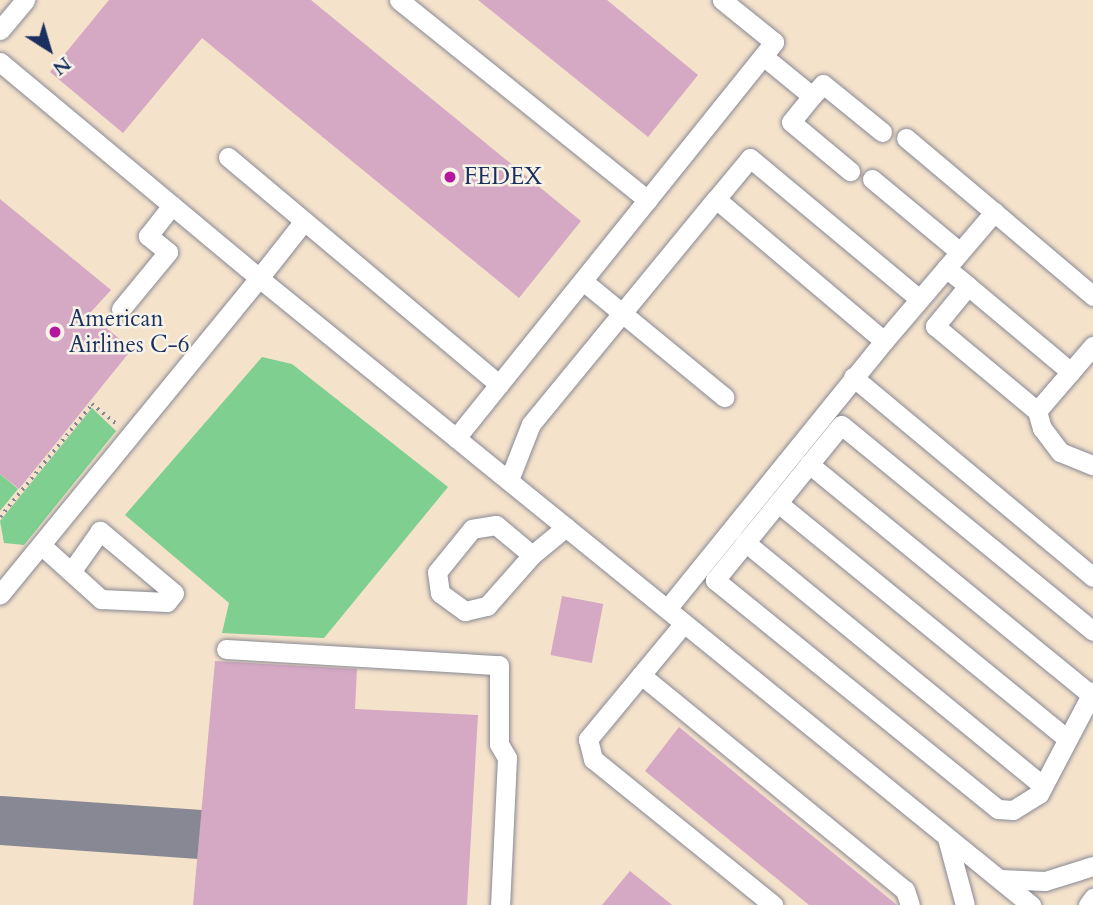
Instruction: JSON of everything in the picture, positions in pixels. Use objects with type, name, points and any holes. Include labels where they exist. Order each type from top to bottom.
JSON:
[{"type":"street","points":[[0,30],[25,0]]},
{"type":"street","points":[[399,0],[648,200]]},
{"type":"street","points":[[456,438],[774,42],[722,0]]},
{"type":"street","points":[[763,56],[812,96]]},
{"type":"street","points":[[0,62],[259,278],[1028,904]]},
{"type":"street","points":[[850,171],[791,122],[822,83],[882,132]]},
{"type":"street","points":[[906,138],[1093,296]]},
{"type":"street","points":[[228,157],[499,384]]},
{"type":"street","points":[[509,481],[531,424],[750,158],[919,299]]},
{"type":"street","points":[[872,179],[960,252]]},
{"type":"street","points":[[716,199],[884,341]]},
{"type":"street","points":[[121,309],[168,252],[148,236],[173,205]]},
{"type":"street","points":[[667,609],[853,377],[993,212]]},
{"type":"street","points":[[0,595],[304,220]]},
{"type":"street","points":[[946,268],[1071,372]]},
{"type":"street","points":[[583,281],[724,397]]},
{"type":"street","points":[[968,286],[935,326],[1037,411],[1042,428],[1060,452],[1093,465]]},
{"type":"street","points":[[1037,411],[1093,346]]},
{"type":"street","points":[[853,377],[1093,577]]},
{"type":"street","points":[[809,464],[1092,693],[1043,786],[1028,804],[1013,810],[985,803],[715,580],[745,542],[778,503],[809,464],[841,425],[1093,631]]},
{"type":"street","points":[[778,503],[1067,739]]},
{"type":"street","points":[[532,555],[496,525],[472,529],[437,572],[440,593],[465,611],[487,606],[532,555],[566,527]]},
{"type":"street","points":[[41,545],[71,572],[101,599],[167,602],[174,593],[100,531],[71,572]]},
{"type":"street","points":[[745,542],[1043,786]]},
{"type":"street","points":[[684,623],[588,739],[593,759],[773,905]]},
{"type":"street","points":[[226,649],[499,665],[499,744],[507,758],[500,905]]},
{"type":"street","points":[[641,675],[905,890],[910,905]]},
{"type":"street","points":[[947,837],[965,905]]},
{"type":"street","points":[[1000,879],[1053,880],[1093,866]]},
{"type":"street","points":[[1088,905],[1093,898]]},
{"type":"path","points":[[0,517],[92,404],[120,426]]},
{"type":"green space","points":[[262,357],[292,364],[448,487],[324,638],[222,633],[229,603],[125,515]]},
{"type":"green space","points":[[92,408],[116,431],[24,545],[4,543],[0,521]]},
{"type":"green space","points":[[0,474],[18,489],[0,511]]},
{"type":"building","name":"FEDEX","points":[[109,0],[311,0],[581,221],[519,298],[202,38],[123,133],[50,72]]},
{"type":"building","points":[[478,0],[607,0],[698,75],[648,137]]},
{"type":"building","name":"American Airlines C-6","points":[[0,199],[111,290],[89,314],[132,349],[19,489],[0,474]]},
{"type":"building","points":[[562,596],[603,604],[592,663],[551,655]]},
{"type":"building","points":[[215,661],[357,669],[355,709],[478,715],[467,905],[193,905]]},
{"type":"building","points":[[679,727],[897,905],[809,905],[645,771]]},
{"type":"building","points":[[630,871],[672,905],[602,905]]},
{"type":"taxiway","points":[[0,820],[200,834]]},
{"type":"place","name":"FEDEX","points":[[450,177]]},
{"type":"place","name":"American Airlines C-6","points":[[55,332]]}]
